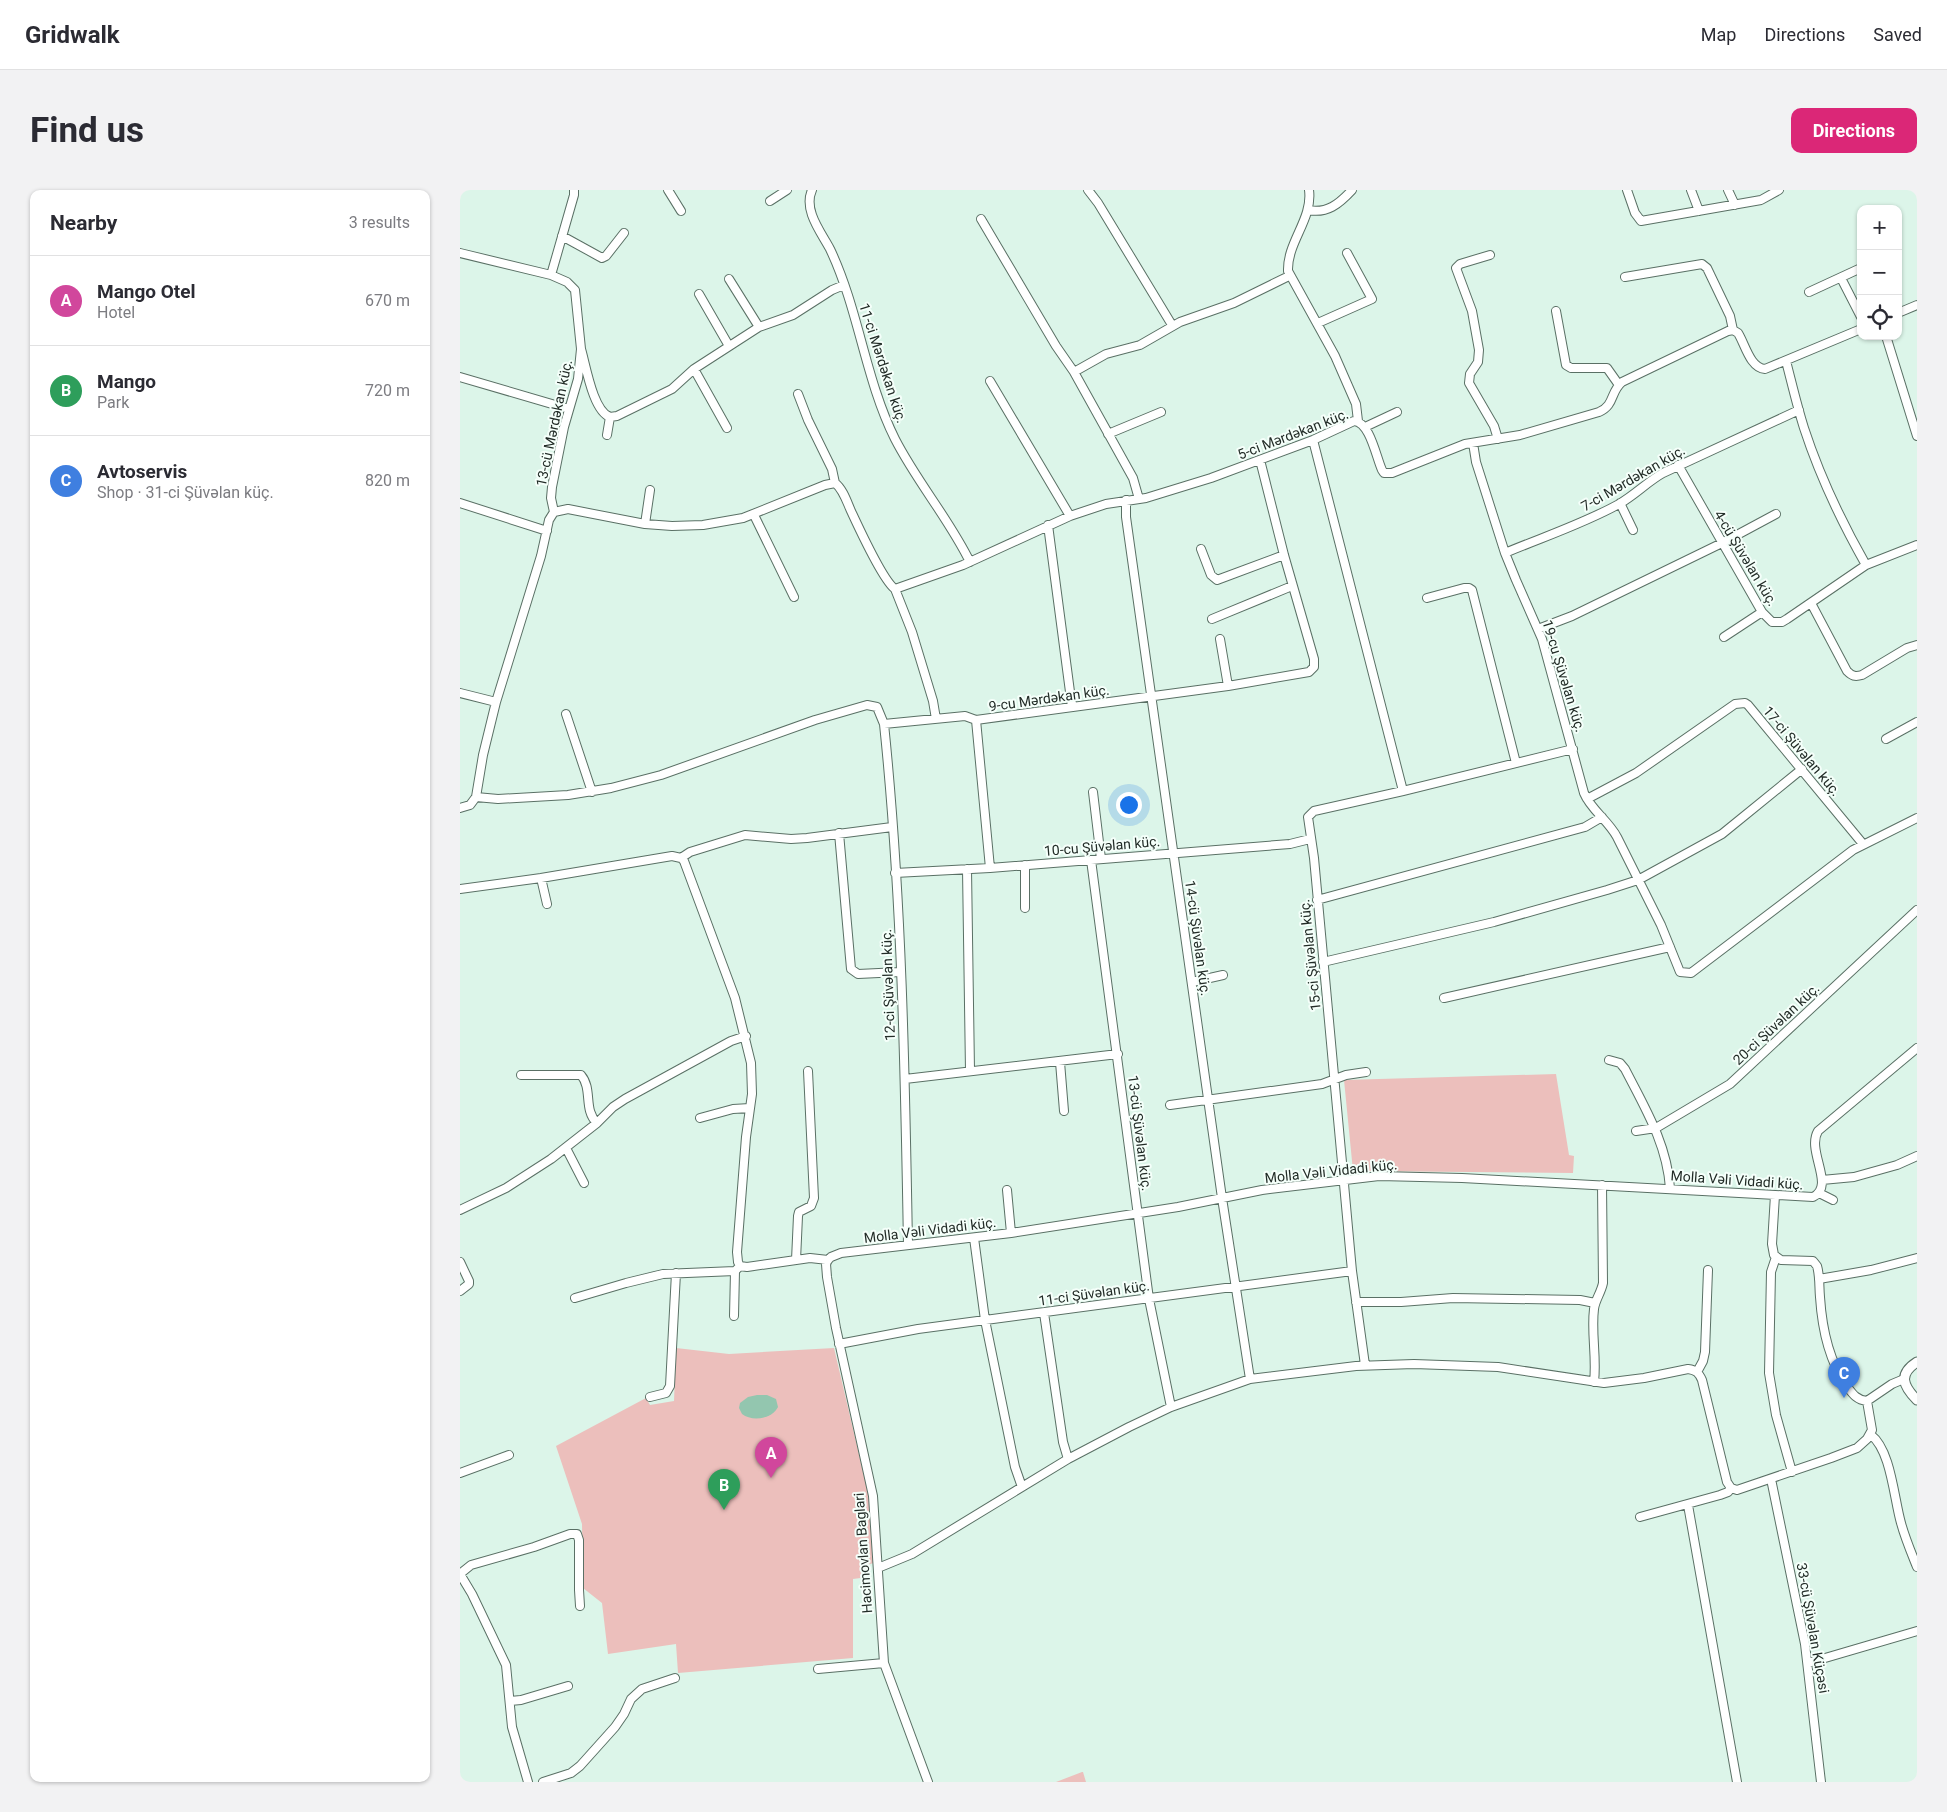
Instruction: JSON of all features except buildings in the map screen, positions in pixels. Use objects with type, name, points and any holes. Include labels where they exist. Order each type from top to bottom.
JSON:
[{"type":"street","points":[[460,252],[551,275],[574,190]]},
{"type":"street","points":[[668,190],[681,211]]},
{"type":"street","points":[[770,201],[787,190]]},
{"type":"street","name":"11-ci Mərdəkan küç.","points":[[811,190],[811,212],[830,250],[844,285],[878,396],[892,430],[915,474],[955,534],[970,562]]},
{"type":"street","points":[[1088,190],[1098,202],[1172,326]]},
{"type":"street","points":[[1309,190],[1308,210],[1289,254],[1289,276],[1318,323],[1351,391],[1362,424],[1398,412]]},
{"type":"street","points":[[1308,210],[1324,211],[1337,204],[1352,190]]},
{"type":"street","points":[[1627,190],[1635,213],[1641,220],[1762,200],[1779,190]]},
{"type":"street","points":[[1691,190],[1699,211]]},
{"type":"street","points":[[1728,190],[1735,205]]},
{"type":"street","points":[[981,219],[1052,341],[1074,372],[1133,478],[1139,499]]},
{"type":"street","points":[[562,236],[602,258],[606,256],[624,232]]},
{"type":"street","points":[[1318,323],[1372,299],[1346,253]]},
{"type":"street","points":[[1490,255],[1460,264],[1456,268],[1472,311],[1479,350],[1478,362],[1470,374],[1469,383],[1494,426],[1498,439]]},
{"type":"street","points":[[1625,277],[1702,264],[1707,268],[1730,316],[1733,330],[1740,336],[1757,367],[1765,369],[1786,362],[1857,331]]},
{"type":"street","points":[[1809,292],[1857,270]]},
{"type":"street","name":"13-cü Mərdəkan küç.","points":[[476,797],[483,755],[496,702],[541,556],[549,520],[554,512],[551,498],[552,487],[569,409],[576,388],[581,349],[575,290],[567,282],[551,275]]},
{"type":"street","points":[[1074,372],[1106,354],[1140,345],[1172,326],[1234,303],[1289,276]]},
{"type":"street","points":[[1841,278],[1857,309]]},
{"type":"street","points":[[729,279],[759,328]]},
{"type":"street","points":[[610,417],[672,389],[694,369],[729,346],[759,328],[793,315],[832,290],[844,285]]},
{"type":"street","points":[[698,294],[729,346]]},
{"type":"street","points":[[1902,311],[1917,305]]},
{"type":"street","points":[[1556,311],[1566,366],[1570,368],[1606,368],[1619,385],[1726,331],[1733,330]]},
{"type":"street","points":[[1887,340],[1917,436]]},
{"type":"street","points":[[581,349],[601,411],[610,417]]},
{"type":"street","points":[[1786,362],[1799,410],[1833,503],[1866,566]]},
{"type":"street","points":[[694,369],[727,428]]},
{"type":"street","points":[[460,377],[569,409]]},
{"type":"street","points":[[990,381],[1070,516]]},
{"type":"street","name":"5-ci Mərdəkan küç.","points":[[895,589],[904,588],[970,562],[1070,516],[1106,504],[1139,499],[1211,478],[1313,440],[1350,423],[1362,424],[1382,470],[1388,474],[1473,442],[1533,432],[1599,412],[1610,405],[1614,391],[1619,385]]},
{"type":"street","points":[[576,388],[592,387]]},
{"type":"street","points":[[798,394],[808,420],[830,464],[835,483],[842,490],[858,526],[886,578],[895,589],[912,632],[933,701],[936,719]]},
{"type":"street","name":"7-ci Mərdəkan küç.","points":[[1505,553],[1596,516],[1620,503],[1649,480],[1799,410]]},
{"type":"street","points":[[1108,434],[1161,412]]},
{"type":"street","points":[[607,435],[610,417]]},
{"type":"street","points":[[1313,440],[1403,791]]},
{"type":"street","name":"19-cu Şüvəlan küç.","points":[[1473,442],[1476,462],[1505,553],[1521,594],[1538,629],[1587,799],[1610,825],[1617,837],[1661,924],[1680,972],[1691,973],[1853,850],[1917,818]]},
{"type":"street","name":"9-cu Mərdəkan küç.","points":[[884,724],[965,716],[976,720],[1152,697],[1309,672],[1314,667],[1314,659],[1292,586],[1260,460]]},
{"type":"street","name":"4-cü Şüvəlan küç.","points":[[1678,465],[1722,544],[1768,620],[1777,623],[1787,619],[1866,566],[1917,545]]},
{"type":"street","points":[[554,512],[568,509],[645,524],[672,526],[703,525],[733,521],[754,515],[825,485],[835,483]]},
{"type":"street","points":[[645,524],[650,490]]},
{"type":"street","name":"14-cü Şüvəlan küç.","points":[[1126,500],[1173,853],[1250,1379]]},
{"type":"street","points":[[460,503],[547,531]]},
{"type":"street","points":[[1620,503],[1632,530]]},
{"type":"street","points":[[1538,629],[1572,616],[1722,544],[1776,514]]},
{"type":"street","points":[[754,515],[794,597]]},
{"type":"street","points":[[1048,526],[1072,707]]},
{"type":"street","points":[[1201,549],[1211,575],[1217,580],[1284,555]]},
{"type":"street","points":[[1212,619],[1292,586]]},
{"type":"street","points":[[1427,598],[1464,588],[1472,590],[1516,763]]},
{"type":"street","points":[[1811,604],[1847,671],[1851,675],[1862,675],[1906,648],[1917,645]]},
{"type":"street","points":[[1724,637],[1762,612]]},
{"type":"street","points":[[1220,639],[1228,686]]},
{"type":"street","points":[[460,693],[496,702]]},
{"type":"street","name":"17-ci Şüvəlan küç.","points":[[1587,799],[1636,773],[1735,704],[1740,703],[1748,705],[1863,844]]},
{"type":"street","points":[[460,808],[470,805],[476,797],[498,799],[592,792],[636,783],[736,750],[815,720],[867,705],[877,707],[884,724]]},
{"type":"street","points":[[566,714],[592,792]]},
{"type":"street","points":[[976,720],[990,868]]},
{"type":"street","points":[[1886,739],[1917,722]]},
{"type":"street","name":"12-ci Şüvəlan küç.","points":[[884,724],[895,873],[905,1079],[908,1245]]},
{"type":"street","name":"15-ci Şüvəlan küç.","points":[[1365,1365],[1352,1271],[1345,1179],[1317,900],[1307,821],[1310,813],[1573,748]]},
{"type":"street","points":[[1323,962],[1494,922],[1638,880],[1722,834],[1802,769]]},
{"type":"street","points":[[1093,792],[1101,859]]},
{"type":"street","points":[[1317,900],[1585,827],[1602,817]]},
{"type":"street","points":[[681,858],[690,852],[745,835],[791,839],[892,827]]},
{"type":"street","points":[[839,833],[851,969],[858,974],[900,972]]},
{"type":"street","name":"10-cu Şüvəlan küç.","points":[[895,873],[990,868],[1290,844],[1310,839]]},
{"type":"street","points":[[460,889],[541,878],[672,856],[681,858],[686,866],[712,933],[735,998],[746,1036],[752,1074],[737,1252],[738,1268],[734,1316]]},
{"type":"street","name":"13-cü Şüvəlan küç.","points":[[1091,860],[1118,1054],[1148,1299],[1171,1407]]},
{"type":"street","points":[[1025,865],[1025,908]]},
{"type":"street","points":[[968,869],[970,1071]]},
{"type":"street","points":[[541,878],[547,904]]},
{"type":"street","name":"20-ci Şüvəlan küç.","points":[[1636,1131],[1656,1128],[1730,1084],[1917,910]]},
{"type":"street","points":[[1444,998],[1670,948]]},
{"type":"street","points":[[1192,982],[1223,975]]},
{"type":"street","points":[[460,1210],[506,1188],[566,1148],[597,1124],[612,1107],[625,1098],[731,1041],[746,1036]]},
{"type":"street","points":[[1822,1180],[1814,1142],[1818,1131],[1917,1048]]},
{"type":"street","points":[[905,1079],[1118,1054]]},
{"type":"street","points":[[1609,1060],[1620,1063],[1625,1069],[1656,1128],[1667,1162],[1670,1188]]},
{"type":"street","points":[[1060,1062],[1064,1111]]},
{"type":"street","points":[[796,1260],[799,1212],[811,1206],[814,1198],[808,1071]]},
{"type":"street","points":[[1170,1105],[1322,1084],[1346,1075],[1366,1072]]},
{"type":"street","points":[[521,1075],[581,1075],[585,1080],[589,1113],[597,1124]]},
{"type":"street","points":[[700,1118],[733,1109],[750,1108]]},
{"type":"street","points":[[566,1148],[584,1184]]},
{"type":"street","name":"Molla Vəli Vidadi küç.","points":[[828,1260],[840,1253],[1011,1233],[1138,1214],[1262,1190],[1345,1179],[1405,1176],[1670,1188],[1809,1197],[1819,1193],[1822,1180],[1854,1177],[1897,1165],[1917,1156]]},
{"type":"street","points":[[1594,1382],[1596,1366],[1595,1303],[1602,1291],[1603,1283],[1602,1185]]},
{"type":"street","points":[[1007,1190],[1011,1233]]},
{"type":"street","points":[[1819,1193],[1833,1200]]},
{"type":"street","points":[[1775,1195],[1772,1244],[1776,1257],[1771,1272],[1769,1373],[1776,1415],[1792,1472]]},
{"type":"street","points":[[974,1238],[985,1320],[1015,1467],[1022,1487]]},
{"type":"street","points":[[1776,1257],[1781,1260],[1813,1261],[1817,1266],[1821,1314],[1831,1357],[1840,1376],[1854,1396],[1866,1401]]},
{"type":"street","points":[[574,1298],[650,1276],[747,1268],[816,1258],[828,1260]]},
{"type":"street","points":[[1819,1279],[1871,1270],[1917,1258]]},
{"type":"street","name":"Hacimovlan Baglari","points":[[828,1260],[826,1270],[839,1344],[873,1496],[884,1662],[928,1782]]},
{"type":"street","points":[[460,1262],[469,1281],[460,1291]]},
{"type":"street","points":[[1697,1372],[1704,1361],[1705,1352],[1708,1270]]},
{"type":"street","name":"11-ci Şüvəlan küç.","points":[[839,1344],[904,1331],[1148,1299],[1235,1285],[1352,1271]]},
{"type":"street","points":[[650,1397],[666,1392],[670,1386],[676,1273]]},
{"type":"street","points":[[1356,1302],[1401,1302],[1464,1298],[1580,1300],[1595,1303]]},
{"type":"street","points":[[1044,1313],[1063,1442],[1068,1459]]},
{"type":"street","points":[[1917,1362],[1906,1371],[1904,1379],[1909,1391],[1917,1400]]},
{"type":"street","points":[[878,1568],[902,1560],[1068,1459],[1129,1426],[1171,1407],[1250,1379],[1365,1365],[1414,1364],[1498,1368],[1594,1382],[1623,1381],[1688,1369],[1697,1372],[1704,1386],[1726,1479],[1731,1488]]},
{"type":"street","points":[[1866,1401],[1892,1384],[1904,1379]]},
{"type":"street","points":[[1731,1488],[1741,1489],[1857,1448],[1871,1435],[1872,1426],[1866,1401]]},
{"type":"street","points":[[1871,1435],[1879,1444],[1890,1472],[1901,1523],[1917,1567]]},
{"type":"street","points":[[460,1473],[508,1455]]},
{"type":"street","name":"33-cü Şüvəlan Küçəsi","points":[[1771,1479],[1808,1663],[1821,1782]]},
{"type":"street","points":[[1640,1517],[1720,1495],[1728,1492],[1731,1488]]},
{"type":"street","points":[[1688,1505],[1737,1782]]},
{"type":"street","points":[[528,1782],[512,1727],[508,1675],[502,1656],[472,1594],[460,1574],[471,1565],[528,1549],[570,1534],[577,1534],[579,1540],[580,1606]]},
{"type":"street","points":[[1808,1663],[1917,1631]]},
{"type":"street","points":[[818,1668],[884,1662]]},
{"type":"street","points":[[543,1782],[571,1773],[580,1766],[621,1719],[636,1694],[649,1685],[675,1678]]},
{"type":"street","points":[[510,1701],[521,1700],[568,1686]]},
{"type":"shaded area","points":[[1556,1074],[1569,1155],[1574,1156],[1573,1173],[1353,1171],[1344,1080]]},
{"type":"shaded area","points":[[676,1348],[729,1354],[834,1348],[869,1497],[874,1563],[866,1565],[868,1577],[853,1579],[853,1658],[678,1673],[676,1644],[608,1654],[602,1603],[583,1588],[582,1524],[556,1446],[646,1398],[650,1405],[674,1401]]},
{"type":"shaded area","points":[[767,1395],[776,1399],[778,1407],[767,1417],[762,1418],[751,1418],[742,1414],[739,1408],[740,1403],[748,1397]]},
{"type":"shaded area","points":[[1082,1772],[1086,1782],[1056,1782]]},
{"type":"place","name":"Avtoservis","points":[[1844,1398]]},
{"type":"place","name":"Mango Otel","points":[[771,1478]]},
{"type":"place","name":"Mango","points":[[724,1510]]}]
